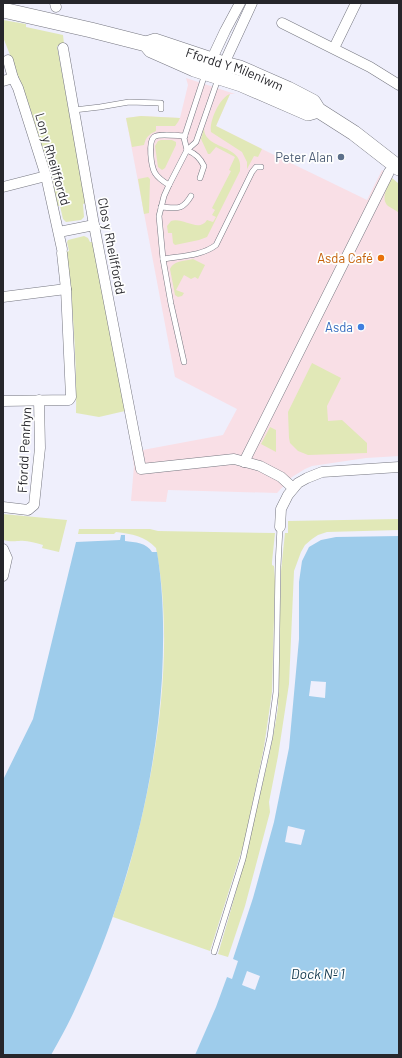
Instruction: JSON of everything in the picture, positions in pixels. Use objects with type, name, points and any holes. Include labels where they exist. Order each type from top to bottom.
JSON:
[{"type":"street","points":[[215,68],[225,31],[240,3]]},
{"type":"street","points":[[215,68],[252,3]]},
{"type":"street","points":[[334,48],[356,3]]},
{"type":"street","name":"Ffordd Y Mileniwm","points":[[3,10],[146,44],[155,41],[308,113],[318,110],[354,133],[394,170]]},
{"type":"street","points":[[282,23],[370,67],[399,85]]},
{"type":"street","name":"Clos y Rheilffordd","points":[[63,48],[94,225],[141,469],[234,459],[244,462]]},
{"type":"street","name":"Lon y Rheilffordd","points":[[8,60],[46,176],[59,232],[66,289],[71,397],[69,400],[39,400]]},
{"type":"street","points":[[3,81],[13,78]]},
{"type":"street","points":[[293,488],[281,477],[260,466],[244,462],[394,170]]},
{"type":"street","points":[[3,187],[46,176]]},
{"type":"street","points":[[59,232],[94,225]]},
{"type":"street","points":[[3,297],[66,289]]},
{"type":"street","name":"Ffordd Penrhyn","points":[[3,401],[39,400],[40,448],[34,505],[28,510],[3,507]]},
{"type":"street","points":[[280,527],[282,509],[288,495],[298,483],[307,478],[322,472],[399,467]]},
{"type":"street","points":[[3,549],[7,558],[3,576]]},
{"type":"lane","points":[[187,150],[185,136],[215,68]]},
{"type":"lane","points":[[184,362],[163,259],[160,225],[161,207],[169,185],[187,150],[196,142],[215,68]]},
{"type":"lane","points":[[74,110],[100,108],[129,102],[161,103],[161,109]]},
{"type":"lane","points":[[169,185],[162,181],[154,172],[149,146],[153,137],[158,135],[185,136]]},
{"type":"lane","points":[[187,150],[200,158],[204,166],[200,178]]},
{"type":"lane","points":[[163,259],[200,252],[211,249],[216,245],[252,172],[256,167],[261,166]]},
{"type":"lane","points":[[161,207],[179,208],[184,206],[191,196]]},
{"type":"lane","points":[[214,952],[243,859],[270,737],[276,692],[280,527]]},
{"type":"shaded area","points":[[186,78],[235,94],[230,94],[216,126],[262,149],[367,200],[382,170],[399,184],[399,456],[366,458],[312,466],[292,477],[277,493],[168,490],[166,502],[131,501],[134,466],[132,452],[223,435],[237,409],[175,377],[126,118],[141,116],[180,118],[188,85]]},
{"type":"green space","points":[[3,20],[26,24],[26,27],[63,35],[64,44],[57,46],[86,203],[83,204],[84,217],[81,220],[66,222],[63,219],[60,206],[57,206],[36,127],[26,96],[3,37]]},
{"type":"green space","points":[[230,94],[216,126],[262,149],[258,157],[254,156],[247,169],[247,162],[242,152],[211,132],[213,117],[219,105],[226,96]]},
{"type":"green space","points":[[141,116],[180,118],[175,126],[156,126],[156,131],[148,136],[144,145],[132,147],[126,118]]},
{"type":"green space","points":[[204,128],[206,135],[210,140],[231,151],[236,156],[240,162],[240,171],[207,237],[175,245],[173,243],[172,233],[168,233],[167,226],[171,221],[176,220],[195,225],[204,224],[207,220],[213,222],[216,217],[212,215],[215,210],[212,208],[231,171],[229,170],[235,157],[216,147],[210,154],[208,154],[201,139]]},
{"type":"green space","points":[[172,140],[176,142],[165,168],[162,170],[158,167],[155,146],[158,141]]},
{"type":"green space","points":[[148,177],[150,179],[149,213],[144,214],[138,179]]},
{"type":"green space","points":[[392,178],[399,184],[399,213],[388,206],[385,199],[387,188]]},
{"type":"green space","points":[[84,236],[88,238],[90,242],[93,242],[125,411],[99,417],[76,413],[74,332],[66,252],[69,251],[68,240]]},
{"type":"green space","points":[[193,259],[205,265],[198,279],[195,277],[191,279],[184,275],[176,290],[184,293],[182,296],[178,297],[175,295],[170,269],[177,262]]},
{"type":"green space","points":[[312,363],[341,378],[327,406],[328,421],[342,420],[367,443],[367,453],[308,455],[298,451],[290,443],[288,412]]},
{"type":"green space","points":[[270,427],[276,430],[276,452],[261,444]]},
{"type":"green space","points":[[3,514],[67,520],[59,552],[42,548],[43,545],[31,542],[3,540]]},
{"type":"green space","points":[[399,519],[399,530],[327,532],[318,535],[305,545],[301,552],[294,571],[289,684],[269,802],[270,812],[245,906],[228,957],[218,954],[251,834],[278,707],[281,571],[285,533],[288,533],[288,521]]},
{"type":"green space","points":[[79,529],[150,529],[158,531],[275,533],[272,562],[272,565],[274,566],[275,581],[272,692],[264,747],[245,840],[210,951],[113,917],[128,872],[141,819],[156,742],[164,663],[164,624],[161,585],[156,548],[152,544],[143,538],[116,532],[114,534],[78,534]]},
{"type":"water","points":[[121,535],[125,535],[125,541],[140,544],[150,549],[152,552],[157,552],[161,584],[163,631],[162,678],[158,721],[144,805],[134,847],[109,928],[73,1013],[51,1055],[3,1055],[3,780],[33,719],[76,542],[120,540]]},
{"type":"water","name":"Dock Nº 1","points":[[399,536],[399,1055],[195,1055],[216,1007],[227,977],[232,979],[238,961],[233,959],[253,898],[274,822],[289,748],[299,639],[299,582],[302,561],[309,547],[321,540],[336,537]]},
{"type":"pier","points":[[311,681],[326,682],[325,698],[309,696]]},
{"type":"pier","points":[[288,826],[305,830],[301,845],[285,842]]},
{"type":"pier","points":[[247,971],[260,976],[255,990],[242,985]]},
{"type":"place","name":"Peter Alan","points":[[341,157]]},
{"type":"place","name":"Asda Café","points":[[381,258]]},
{"type":"place","name":"Asda","points":[[361,327]]}]
